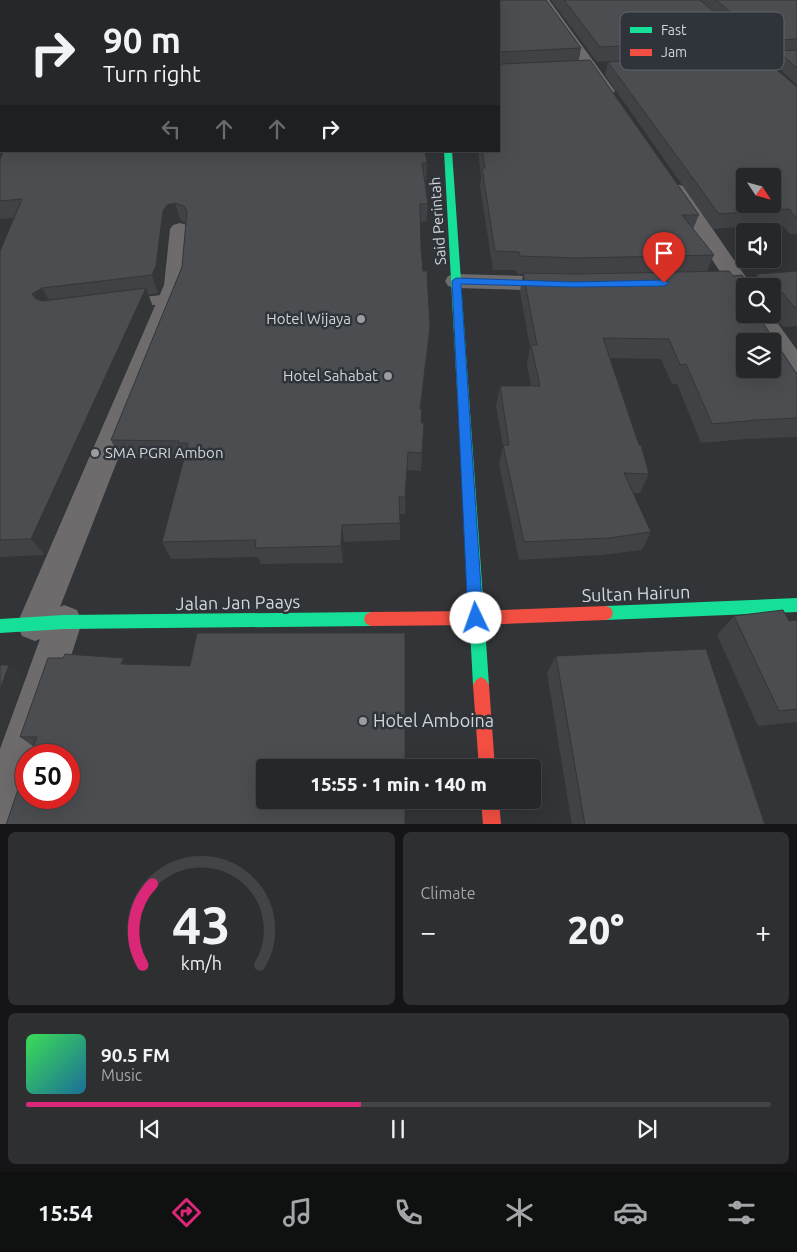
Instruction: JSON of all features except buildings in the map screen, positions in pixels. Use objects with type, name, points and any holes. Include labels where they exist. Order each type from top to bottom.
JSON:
[{"type":"street","points":[[543,0],[582,70],[614,102]]},
{"type":"street","points":[[690,0],[703,12]]},
{"type":"street","points":[[784,57],[797,56]]},
{"type":"street","points":[[582,70],[611,68]]},
{"type":"street","points":[[769,70],[797,95]]},
{"type":"street","name":"Said Perintah","points":[[448,152],[486,759]]},
{"type":"street","points":[[666,175],[736,280]]},
{"type":"street","points":[[0,808],[50,623],[174,285],[180,229]]},
{"type":"street","points":[[456,281],[583,284]]},
{"type":"street","points":[[708,282],[736,286]]},
{"type":"street","points":[[765,323],[797,369]]},
{"type":"street","name":"Sultan Hairun","points":[[476,618],[797,605]]},
{"type":"street","name":"Jalan Jan Paays","points":[[0,626],[50,623],[476,618]]},
{"type":"street","points":[[491,809],[492,824]]},
{"type":"lane","points":[[111,306],[169,299]]},
{"type":"traffic: fast","points":[[448,152],[481,685]]},
{"type":"traffic: fast","points":[[606,613],[797,605]]},
{"type":"traffic: fast","points":[[0,626],[64,622],[371,619]]},
{"type":"traffic: jam","points":[[690,0],[704,12]]},
{"type":"traffic: jam","points":[[769,70],[797,95]]},
{"type":"traffic: jam","points":[[371,619],[476,618],[606,613]]},
{"type":"traffic: jam","points":[[481,685],[486,759]]},
{"type":"traffic: jam","points":[[491,809],[492,824]]},
{"type":"place","name":"Hotel Wijaya","points":[[361,319]]},
{"type":"place","name":"Hotel Sahabat","points":[[388,376]]},
{"type":"place","name":"SMA PGRI Ambon","points":[[95,453]]},
{"type":"place","name":"Hotel Amboina","points":[[363,721]]},
{"type":"route","points":[[476,618],[456,281],[573,285],[664,283]]}]
